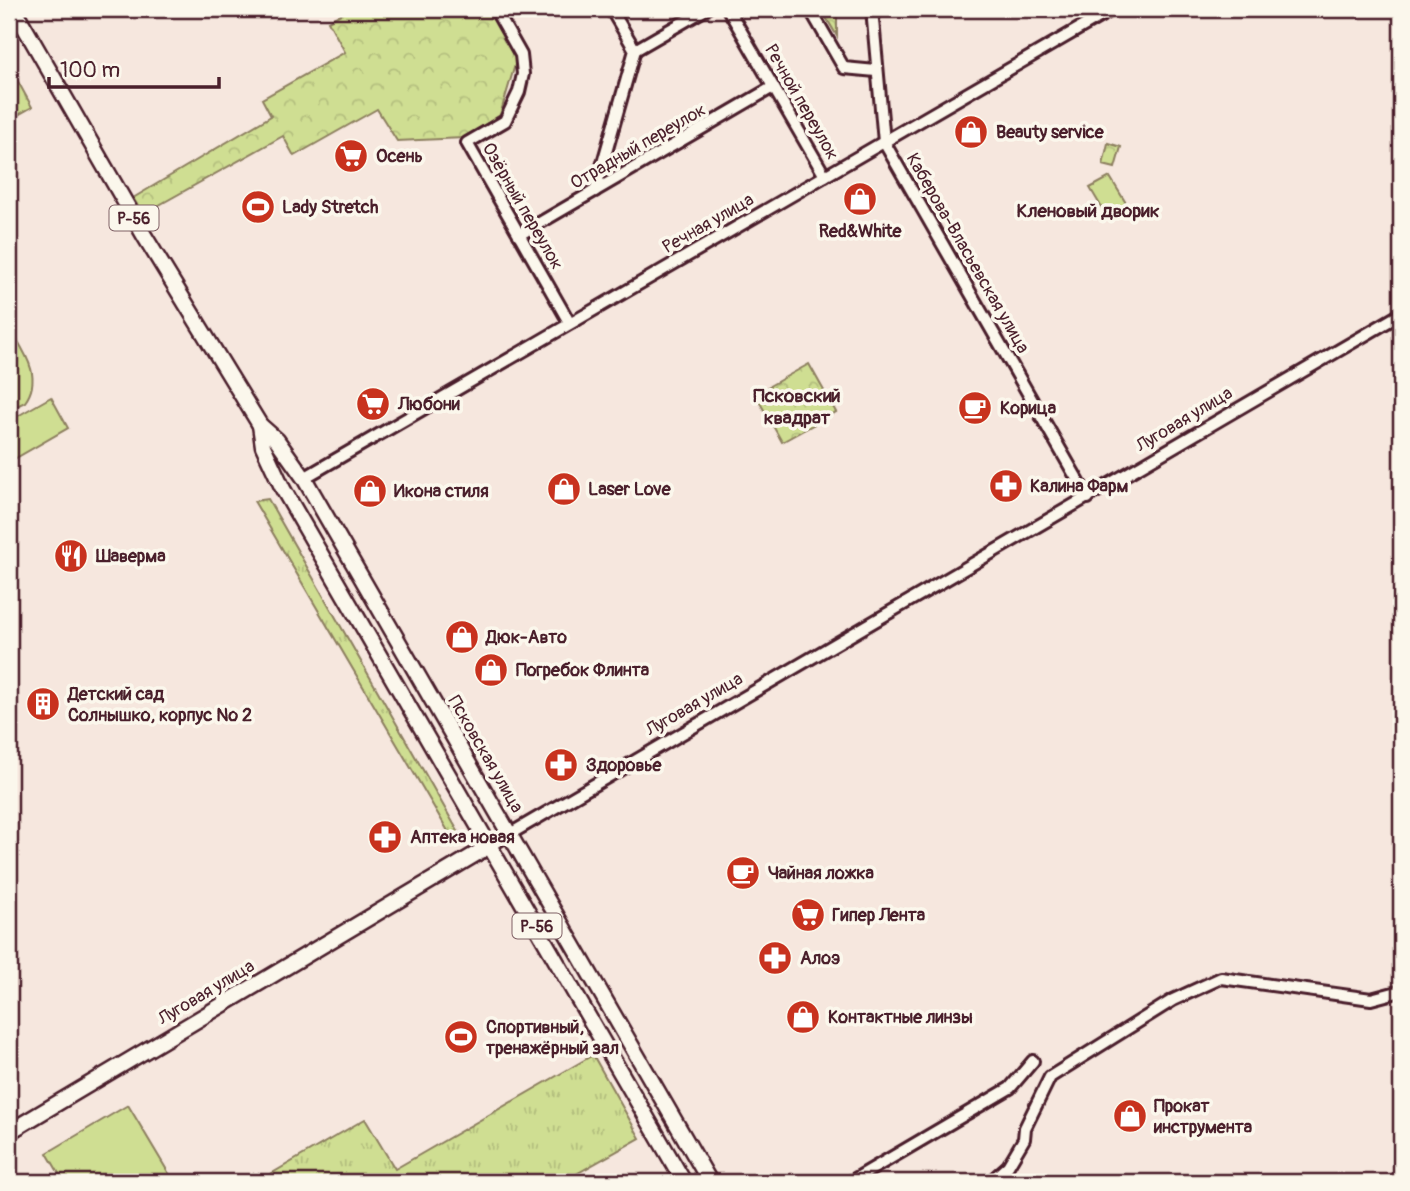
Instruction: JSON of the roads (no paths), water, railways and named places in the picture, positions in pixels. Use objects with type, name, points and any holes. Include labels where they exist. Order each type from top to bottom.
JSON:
[{"type":"main road","name":"Псковская улица","points":[[14,9],[145,237],[260,425],[277,440],[303,478],[361,575],[710,1182]]},
{"type":"main road","name":"Псковская улица","points":[[260,425],[263,446],[283,489],[684,1182]]},
{"type":"main road","points":[[340,585],[353,589],[359,584],[361,575]]},
{"type":"main road","name":"Луговая улица","points":[[9,1132],[491,845]]},
{"type":"street","name":"Озёрный переулок","points":[[495,9],[521,55],[523,74],[519,92],[505,121],[467,143],[569,322]]},
{"type":"street","points":[[611,9],[635,51]]},
{"type":"street","points":[[595,191],[635,51],[706,9]]},
{"type":"street","name":"Речной переулок","points":[[728,9],[825,176]]},
{"type":"street","points":[[810,9],[844,68],[876,71]]},
{"type":"street","name":"Каберова-Власьевская улица","points":[[872,9],[884,142],[1088,498]]},
{"type":"street","name":"Речная улица","points":[[303,478],[1113,9]]},
{"type":"street","name":"Отрадный переулок","points":[[519,235],[773,87]]},
{"type":"street","name":"Луговая улица","points":[[491,845],[1401,314]]},
{"type":"street","points":[[990,1182],[1008,1166],[1024,1139],[1026,1128],[1050,1077],[1173,1000],[1221,978],[1371,999],[1401,991]]},
{"type":"street","points":[[854,1180],[1010,1088],[1033,1061]]},
{"type":"place","name":"Beauty service","points":[[971,132]]},
{"type":"place","name":"Осень","points":[[351,156]]},
{"type":"place","name":"Red&White","points":[[860,199]]},
{"type":"place","name":"Lady Stretch","points":[[258,207]]},
{"type":"place","name":"Любони","points":[[373,404]]},
{"type":"place","name":"Корица","points":[[975,408]]},
{"type":"place","name":"Калина Фарм","points":[[1006,486]]},
{"type":"place","name":"Laser Love","points":[[564,489]]},
{"type":"place","name":"Икона стиля","points":[[370,491]]},
{"type":"place","name":"Шаверма","points":[[71,556]]},
{"type":"place","name":"Дюк-Авто","points":[[462,637]]},
{"type":"place","name":"Погребок Флинта","points":[[491,670]]},
{"type":"place","name":"Детский сад Солнышко, корпус № 2","points":[[43,704]]},
{"type":"place","name":"Здоровье","points":[[561,765]]},
{"type":"place","name":"Аптека новая","points":[[385,837]]},
{"type":"place","name":"Чайная ложка","points":[[743,873]]},
{"type":"place","name":"Гипер Лента","points":[[808,915]]},
{"type":"place","name":"Алоэ","points":[[775,958]]},
{"type":"place","name":"Контактные линзы","points":[[803,1017]]},
{"type":"place","name":"Спортивный, тренажёрный зал","points":[[461,1037]]},
{"type":"place","name":"Прокат инструмента","points":[[1130,1116]]},
{"type":"district","name":"Кленовый дворик","points":[[1088,210]]},
{"type":"district","name":"Псковский квадрат","points":[[797,406]]}]
